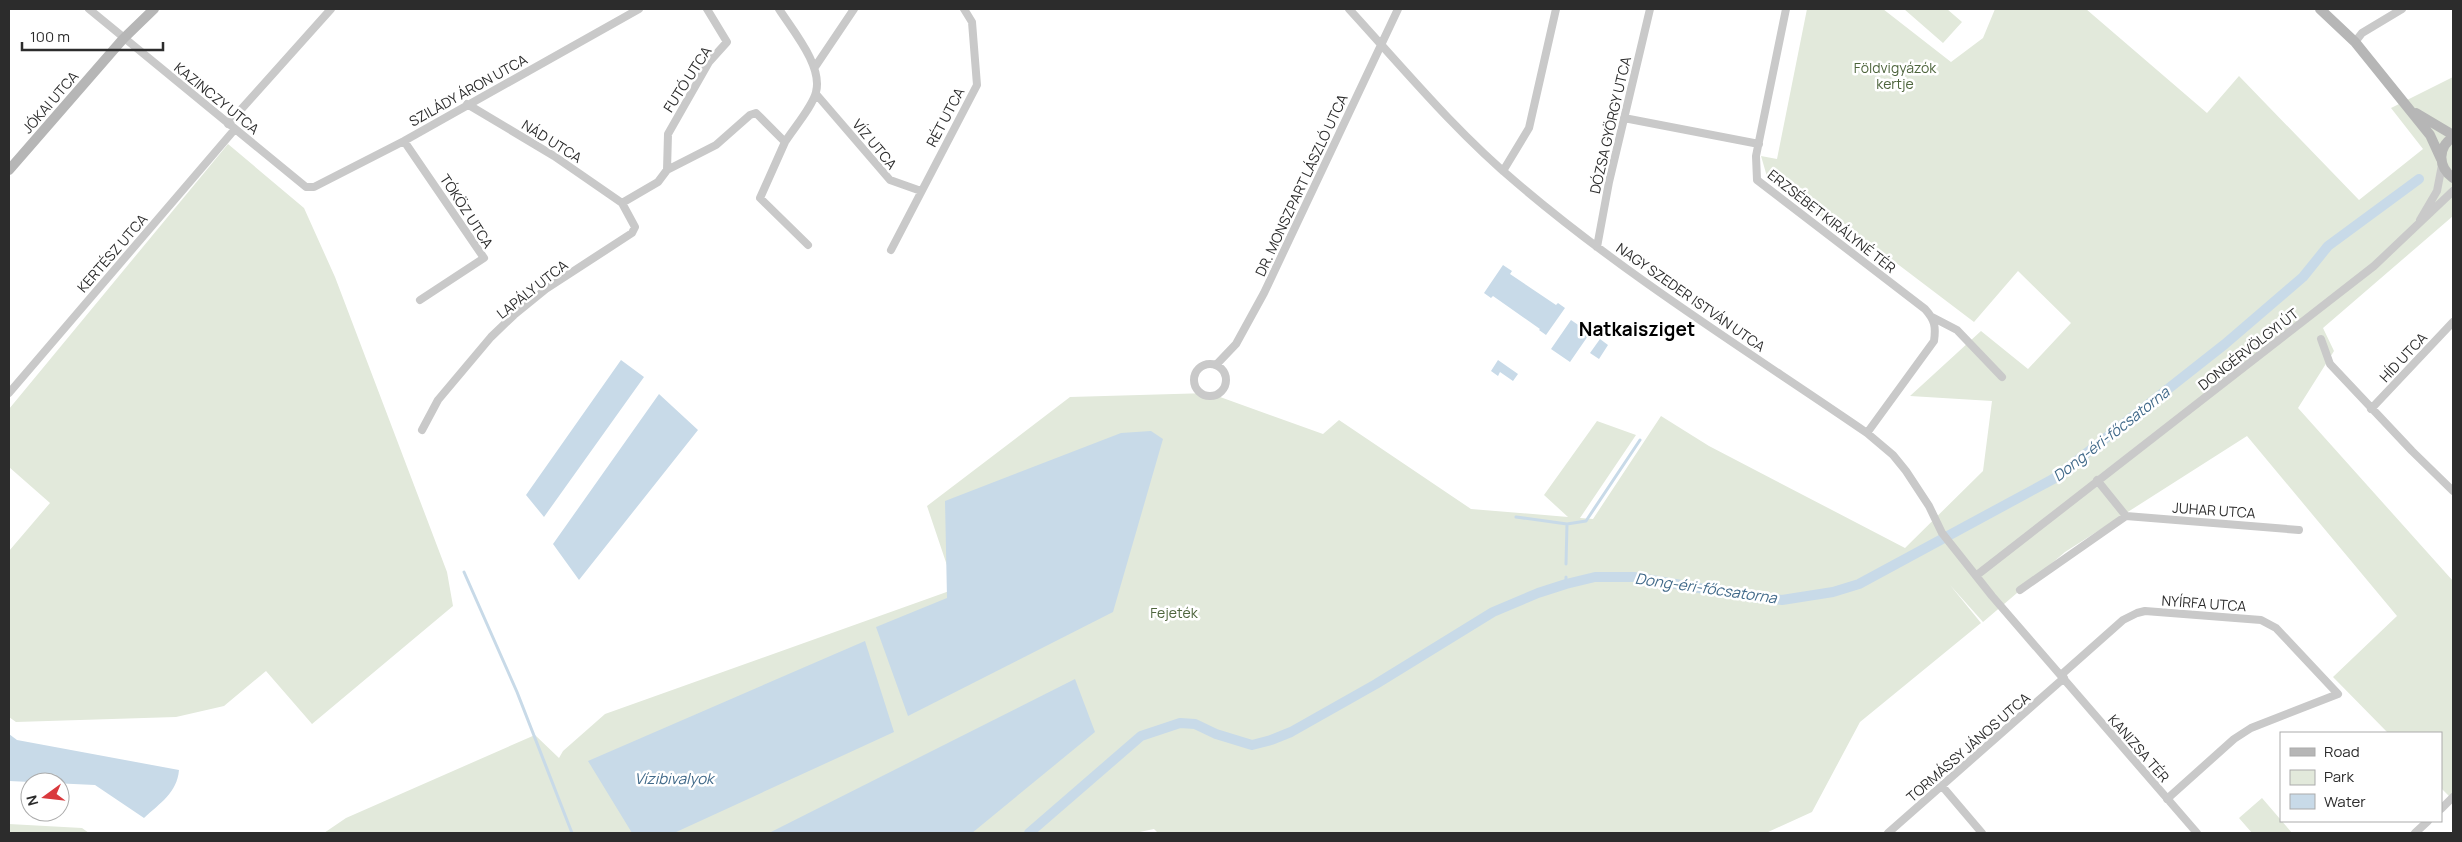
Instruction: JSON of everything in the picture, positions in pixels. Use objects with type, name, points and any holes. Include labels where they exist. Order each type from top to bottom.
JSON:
[{"type":"main road","name":"JÓKAI UTCA","points":[[9,170],[123,39],[154,9]]},
{"type":"main road","points":[[2325,11],[2355,42],[2430,135],[2442,161],[2453,178]]},
{"type":"main road","points":[[2405,106],[2453,136],[2443,147],[2442,161]]},
{"type":"street","name":"KAZINCZY UTCA","points":[[89,9],[123,39],[306,187]]},
{"type":"street","name":"KERTÉSZ UTCA","points":[[9,393],[331,9]]},
{"type":"street","name":"SZILÁDY ÁRON UTCA","points":[[306,187],[314,187],[404,140],[639,9]]},
{"type":"street","name":"FUTÓ UTCA","points":[[667,170],[668,134],[709,62],[727,42],[707,9]]},
{"type":"street","points":[[780,9],[815,67],[817,79],[816,94],[785,142],[760,198],[808,245]]},
{"type":"street","points":[[815,67],[854,9]]},
{"type":"street","name":"RÉT UTCA","points":[[921,190],[976,85],[972,22],[964,9]]},
{"type":"street","name":"NAGY SZEDER ISTVÁN UTCA","points":[[1350,9],[1469,139],[1503,170],[1597,247],[1867,433],[1893,455],[1929,506],[1942,533],[1976,575]]},
{"type":"street","name":"DR. MONSZPART LÁSZLÓ UTCA","points":[[1216,365],[1236,344],[1260,301],[1398,9]]},
{"type":"street","points":[[1503,170],[1529,128],[1556,9]]},
{"type":"street","name":"DÓZSA GYÖRGY UTCA","points":[[1597,247],[1609,182],[1650,9]]},
{"type":"street","name":"ERZSÉBET KIRÁLYNÉ TÉR","points":[[1786,9],[1759,144],[1756,172],[1760,184],[1925,309],[1932,317],[1957,330],[2002,377]]},
{"type":"street","points":[[2355,42],[2362,33],[2402,9]]},
{"type":"street","name":"VÍZ UTCA","points":[[816,94],[890,180],[921,190]]},
{"type":"street","name":"NÁD UTCA","points":[[468,104],[554,156],[622,203]]},
{"type":"street","points":[[622,203],[658,182],[667,170],[716,145],[753,113],[761,116],[785,142]]},
{"type":"street","points":[[1624,118],[1759,144]]},
{"type":"street","name":"TÓKÖZ UTCA","points":[[404,140],[484,258],[420,300]]},
{"type":"street","points":[[2414,231],[2437,190],[2442,161]]},
{"type":"street","points":[[891,250],[921,190]]},
{"type":"street","points":[[2414,231],[2453,190]]},
{"type":"street","name":"LAPÁLY UTCA","points":[[422,430],[438,400],[491,337],[514,315],[546,289],[632,233],[635,227],[634,222],[622,203]]},
{"type":"street","name":"DONGÉRVÖLGYI ÚT","points":[[1976,575],[2330,301],[2414,231]]},
{"type":"street","points":[[1867,433],[1934,341],[1936,328],[1932,317]]},
{"type":"street","name":"HÍD UTCA","points":[[2371,409],[2453,322]]},
{"type":"street","points":[[2321,339],[2330,364],[2371,409],[2453,490]]},
{"type":"street","points":[[1206,365],[1216,365],[1226,376],[1224,388],[1216,396],[1205,396],[1196,389],[1195,374],[1206,365]]},
{"type":"street","points":[[2020,590],[2126,516],[2097,480]]},
{"type":"street","name":"JUHAR UTCA","points":[[2126,516],[2299,530]]},
{"type":"street","name":"KANIZSA TÉR","points":[[1976,575],[2197,833]]},
{"type":"street","name":"NYÍRFA UTCA","points":[[2062,677],[2123,620],[2145,611],[2261,620],[2268,623],[2276,628],[2338,694],[2251,728],[2234,739],[2167,799]]},
{"type":"street","name":"TORMÁSSY JÁNOS UTCA","points":[[1888,833],[2062,677]]},
{"type":"street","points":[[1942,786],[1982,833]]},
{"type":"street","points":[[2442,808],[2453,796]]},
{"type":"street","points":[[2415,833],[2427,822]]},
{"type":"green space","name":"Fejeték","points":[[1807,9],[1883,9],[1951,62],[1983,38],[1995,9],[2086,9],[2207,113],[2239,76],[2359,200],[2423,149],[2391,108],[2453,77],[2453,216],[2323,328],[2334,351],[2298,408],[2453,581],[2453,800],[2442,789],[2442,732],[2387,732],[2333,677],[2397,616],[2247,436],[2065,552],[1983,622],[1950,585],[1981,623],[1860,722],[1812,812],[1766,833],[1158,833],[1154,829],[1135,833],[324,833],[346,818],[535,735],[559,758],[563,751],[605,714],[955,589],[927,506],[1070,397],[1209,393],[1323,434],[1339,420],[1471,509],[1568,517],[1544,495],[1597,421],[1636,435],[1580,518],[1593,519],[1661,416],[1709,446],[1905,548],[1983,471],[1992,401],[1910,396],[1981,331],[2028,369],[2071,323],[2018,271],[1974,322],[1825,209],[1822,217],[1768,180],[1761,156],[1777,159]]},
{"type":"green space","points":[[1904,9],[1947,9],[1962,22],[1943,43]]},
{"type":"green space","points":[[228,144],[304,208],[335,277],[447,572],[453,606],[312,724],[266,671],[224,706],[176,717],[16,722],[9,717],[9,551],[50,503],[9,467],[9,409]]},
{"type":"green space","points":[[2262,798],[2280,819],[2280,822],[2283,822],[2292,833],[2252,833],[2239,818]]},
{"type":"green space","points":[[9,824],[82,828],[89,833],[9,833]]},
{"type":"water","points":[[1503,265],[1512,271],[1510,274],[1556,305],[1558,303],[1565,308],[1546,335],[1493,296],[1491,298],[1484,293]]},
{"type":"water","points":[[1571,320],[1590,333],[1570,362],[1551,349]]},
{"type":"water","points":[[1600,339],[1608,345],[1599,359],[1590,353]]},
{"type":"water","points":[[621,360],[644,377],[544,517],[526,495]]},
{"type":"water","points":[[1498,360],[1518,374],[1513,381],[1500,372],[1498,376],[1491,371]]},
{"type":"water","points":[[659,394],[698,430],[579,580],[553,544]]},
{"type":"water","points":[[1151,431],[1163,439],[1113,612],[908,716],[876,627],[947,598],[945,501],[1121,433]]},
{"type":"water","name":"Vízibivalyok","points":[[865,641],[894,732],[674,833],[632,833],[588,761]]},
{"type":"water","points":[[1075,679],[1095,732],[972,833],[769,833]]},
{"type":"water","points":[[9,734],[17,740],[179,770],[175,785],[167,797],[144,818],[95,785],[70,784],[70,772],[20,772],[20,782],[9,781]]},
{"type":"waterway","name":"Dong-éri-főcsatorna","points":[[1029,833],[1141,736],[1180,723],[1195,724],[1216,734],[1252,745],[1271,740],[1291,732],[1376,684],[1493,612],[1538,593],[1566,584],[1595,577],[1634,577],[1752,597],[1782,600],[1833,592],[1859,584],[2055,478],[2225,344],[2303,277],[2328,246],[2419,179]]},
{"type":"waterway","points":[[1566,564],[1567,524],[1586,521],[1640,440]]},
{"type":"waterway","points":[[1516,517],[1567,524]]},
{"type":"waterway","points":[[464,572],[517,692],[572,833]]},
{"type":"waterway","name":"Dong-éri-főcsatorna","points":[[1566,577],[1566,584]]},
{"type":"district","name":"Natkaisziget","points":[[1637,329]]},
{"type":"park label","name":"Földvigyázók kertje","points":[[1895,76]]}]
